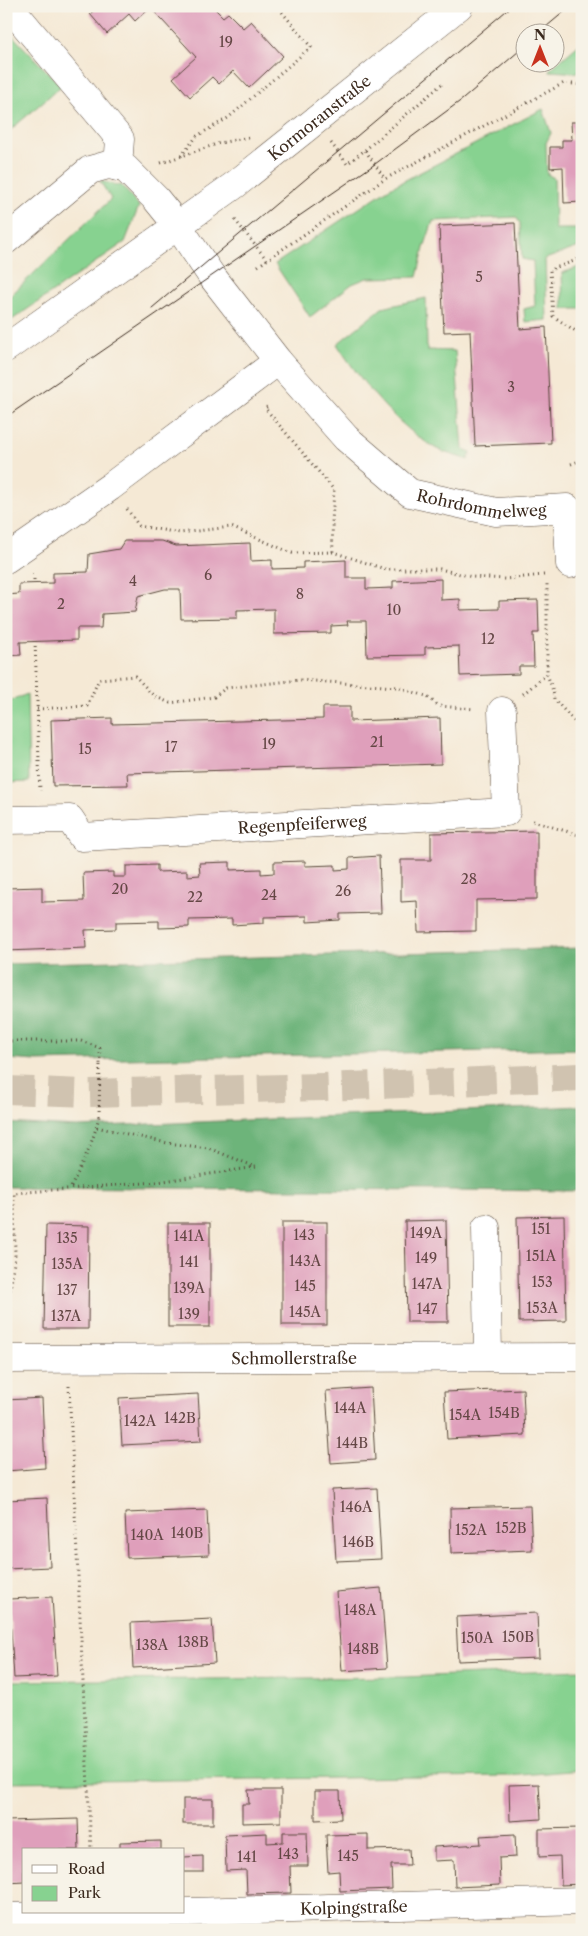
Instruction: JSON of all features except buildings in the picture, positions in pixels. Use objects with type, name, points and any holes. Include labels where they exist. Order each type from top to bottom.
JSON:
[{"type":"street","points":[[8,6],[120,139],[118,167]]},
{"type":"street","name":"Kormoranstraße","points":[[6,348],[236,184],[459,6]]},
{"type":"street","points":[[6,240],[90,170],[108,165],[125,168],[156,199],[178,226]]},
{"type":"street","name":"Rohrdommelweg","points":[[178,226],[270,368],[346,438],[410,493],[496,512],[567,508],[570,564]]},
{"type":"street","points":[[6,559],[110,487],[270,368]]},
{"type":"street","points":[[502,711],[506,812]]},
{"type":"street","name":"Regenpfeiferweg","points":[[6,820],[70,819],[82,838],[506,812]]},
{"type":"street","points":[[486,1228],[488,1357]]},
{"type":"street","name":"Schmollerstraße","points":[[6,1359],[582,1357]]},
{"type":"street","name":"Kolpingstraße","points":[[6,1917],[95,1923],[582,1901]]},
{"type":"path","points":[[181,156],[198,136],[228,118],[311,47],[277,6]]},
{"type":"path","points":[[331,143],[347,164],[443,83]]},
{"type":"path","points":[[258,266],[385,178],[564,83],[582,85]]},
{"type":"path","points":[[158,164],[220,143],[257,134]]},
{"type":"path","points":[[365,150],[385,178]]},
{"type":"path","points":[[236,222],[267,260]]},
{"type":"path","points":[[582,258],[550,270],[553,316],[580,334],[582,400]]},
{"type":"path","points":[[270,368],[281,394],[266,408],[334,490],[332,522],[334,552]]},
{"type":"path","points":[[571,464],[582,460]]},
{"type":"path","points":[[139,526],[180,533],[232,527],[292,553],[334,552],[385,569],[440,569],[472,577],[505,580],[547,575],[547,674],[554,699],[582,730]]},
{"type":"path","points":[[35,641],[41,819]]},
{"type":"path","points":[[536,684],[547,674]]},
{"type":"path","points":[[37,709],[86,706],[99,679],[136,676],[154,696],[170,703],[214,697],[226,688],[300,680],[397,687],[426,696],[439,706],[502,711]]},
{"type":"path","points":[[576,724],[582,724]]},
{"type":"path","points":[[506,812],[582,836]]},
{"type":"path","points":[[6,1041],[81,1041],[100,1048],[99,1116],[83,1162],[70,1187]]},
{"type":"path","points":[[6,1320],[15,1256],[14,1193],[70,1187],[157,1182],[256,1167],[208,1148],[167,1143],[96,1127]]},
{"type":"path","points":[[68,1359],[91,1848]]},
{"type":"green space","points":[[6,29],[61,86],[6,134]]},
{"type":"green space","points":[[582,42],[582,73],[565,72],[566,56]]},
{"type":"green space","points":[[543,109],[551,133],[546,143],[547,174],[554,178],[555,229],[582,229],[582,246],[545,259],[547,320],[525,322],[524,309],[535,306],[533,261],[522,259],[520,223],[516,217],[433,221],[417,277],[367,278],[352,284],[310,317],[275,264],[388,189]]},
{"type":"green space","points":[[100,181],[122,186],[139,206],[125,242],[6,324],[6,300],[111,199]]},
{"type":"green space","points":[[582,266],[582,309],[563,309],[562,273]]},
{"type":"green space","points":[[426,298],[427,350],[455,351],[463,449],[471,452],[468,460],[439,450],[406,427],[368,388],[337,344],[382,308]]},
{"type":"green space","points":[[27,694],[29,782],[6,783],[6,703]]},
{"type":"green space","points":[[582,948],[582,1049],[37,1061],[6,1059],[6,964]]},
{"type":"green space","points":[[582,1106],[582,1191],[6,1187],[6,1123],[77,1127]]},
{"type":"green space","points":[[582,1670],[582,1770],[509,1776],[6,1782],[6,1681],[404,1677]]},
{"type":"tunnel","points":[[6,1090],[86,1093],[324,1087],[582,1077]]},
{"type":"tram line","points":[[152,308],[512,6]]},
{"type":"tram line","points":[[552,22],[571,6]]},
{"type":"tram line","points":[[6,417],[375,164],[463,99],[516,54]]}]
